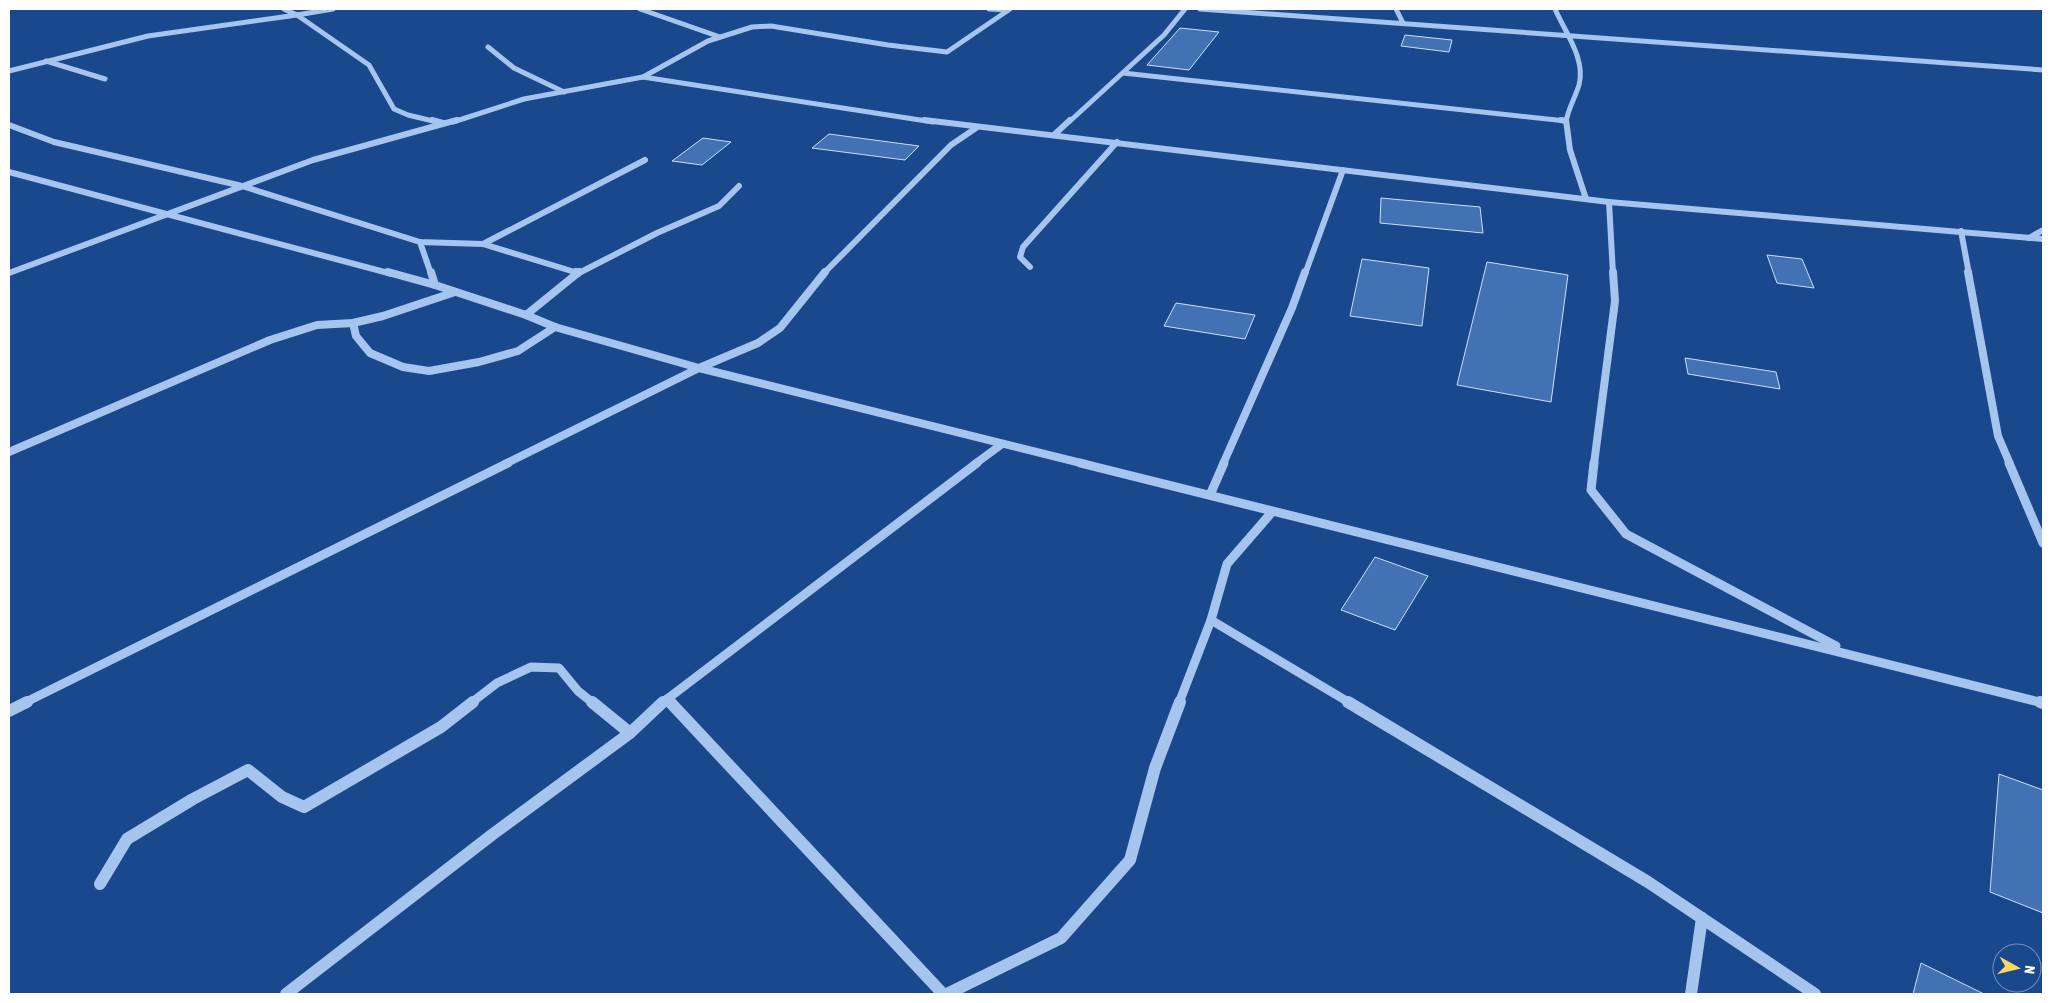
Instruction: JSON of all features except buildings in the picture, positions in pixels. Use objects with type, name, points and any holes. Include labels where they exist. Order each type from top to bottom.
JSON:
[{"type":"street","points":[[284,9],[297,15],[370,65],[394,109],[408,115],[446,124]]},
{"type":"street","points":[[9,71],[148,36],[333,9]]},
{"type":"street","points":[[640,9],[720,37]]},
{"type":"street","points":[[989,9],[1009,9]]},
{"type":"street","points":[[9,273],[313,160],[446,124],[524,99],[606,86],[642,77],[682,54],[720,37],[752,27],[771,26],[888,45],[947,52],[1009,9]]},
{"type":"street","points":[[1054,135],[1164,36],[1184,9]]},
{"type":"street","points":[[1200,9],[2043,70]]},
{"type":"street","points":[[1396,9],[1403,23]]},
{"type":"street","points":[[1555,9],[1573,47],[1580,73],[1576,94],[1566,121],[1571,158],[1586,199]]},
{"type":"street","points":[[488,47],[514,68],[564,92]]},
{"type":"street","points":[[45,61],[105,79]]},
{"type":"street","points":[[1123,73],[1306,90],[1407,104],[1566,121]]},
{"type":"street","points":[[642,77],[976,128],[1117,142],[1609,202],[2043,239]]},
{"type":"street","points":[[9,125],[54,142],[242,186],[420,242],[483,244],[578,273]]},
{"type":"street","points":[[9,711],[699,368],[758,343],[780,328],[828,269],[951,145],[976,128]]},
{"type":"street","points":[[1030,267],[1020,257],[1023,247],[1117,142]]},
{"type":"street","points":[[483,244],[645,160]]},
{"type":"street","points":[[1210,495],[1292,308],[1343,170]]},
{"type":"street","points":[[9,172],[164,214],[265,238],[435,285],[526,315],[554,327],[699,368],[2043,703]]},
{"type":"street","points":[[526,315],[578,273],[657,233],[719,206],[739,186]]},
{"type":"street","points":[[1609,202],[1615,301],[1590,490],[1626,534],[1849,654]]},
{"type":"street","points":[[2029,238],[2043,230]]},
{"type":"street","points":[[1961,231],[1998,436],[2043,543]]},
{"type":"street","points":[[420,242],[435,285]]},
{"type":"street","points":[[9,452],[270,340],[316,324],[353,323],[383,316],[454,292]]},
{"type":"street","points":[[353,323],[356,336],[370,353],[403,367],[429,371],[479,362],[518,351],[554,327]]},
{"type":"street","points":[[286,994],[493,834],[630,733],[667,700],[1002,444]]},
{"type":"street","points":[[667,700],[945,994],[1061,938],[1130,860],[1155,768],[1211,620],[1227,564],[1272,512]]},
{"type":"street","points":[[1211,620],[1648,882],[1815,994]]},
{"type":"street","points":[[100,884],[127,839],[194,799],[248,770],[282,798],[304,807],[441,727],[497,683],[531,667],[559,668],[578,691],[630,733]]},
{"type":"street","points":[[1691,994],[1702,918]]}]
